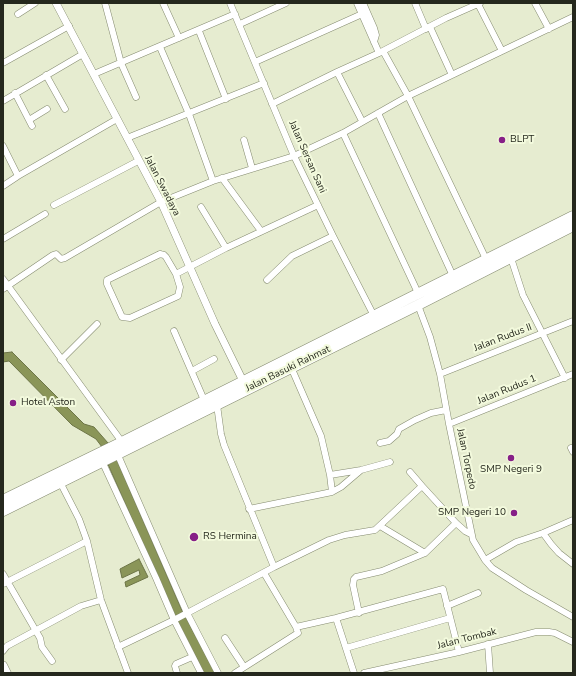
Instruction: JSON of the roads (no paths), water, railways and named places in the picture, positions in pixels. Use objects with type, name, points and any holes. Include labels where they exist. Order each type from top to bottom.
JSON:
[{"type":"highway","name":"Jalan Basuki Rahmat","points":[[3,510],[60,482],[204,400],[573,216]]},
{"type":"highway","name":"Jalan Basuki Rahmat","points":[[117,449],[217,405],[573,226]]},
{"type":"highway","name":"Jalan Basuki Rahmat","points":[[3,500],[102,458]]},
{"type":"street","points":[[18,14],[35,3]]},
{"type":"street","name":"Jalan Swadaya","points":[[56,3],[160,202],[215,324],[243,381]]},
{"type":"street","points":[[105,3],[121,63],[136,97]]},
{"type":"street","points":[[163,3],[179,38]]},
{"type":"street","name":"Jalan Sersan Sani","points":[[230,3],[236,14],[294,156],[374,316]]},
{"type":"street","points":[[240,24],[286,3]]},
{"type":"street","points":[[357,3],[374,42],[408,96],[486,260]]},
{"type":"street","points":[[363,3],[376,34],[374,42]]},
{"type":"street","points":[[415,3],[452,75]]},
{"type":"street","points":[[272,104],[479,3],[502,51]]},
{"type":"street","points":[[535,3],[549,28]]},
{"type":"street","points":[[94,74],[236,14]]},
{"type":"street","points":[[256,62],[362,14]]},
{"type":"street","points":[[5,287],[53,255],[56,254],[61,259],[65,258],[160,202],[213,181],[294,156],[343,133],[408,96],[573,17]]},
{"type":"street","points":[[3,63],[69,26]]},
{"type":"street","points":[[198,30],[226,99]]},
{"type":"street","points":[[160,47],[188,114],[213,181]]},
{"type":"street","points":[[3,101],[83,54]]},
{"type":"street","points":[[337,72],[362,121]]},
{"type":"street","points":[[46,75],[65,109]]},
{"type":"street","points":[[127,138],[264,83]]},
{"type":"street","points":[[15,93],[31,123],[47,109]]},
{"type":"street","points":[[378,113],[453,276]]},
{"type":"street","points":[[3,186],[117,119]]},
{"type":"street","points":[[343,133],[418,293]]},
{"type":"street","points":[[244,140],[252,168]]},
{"type":"street","points":[[3,146],[18,176]]},
{"type":"street","points":[[54,205],[138,161]]},
{"type":"street","points":[[222,178],[261,231]]},
{"type":"street","points":[[176,274],[226,248],[318,205]]},
{"type":"street","points":[[201,207],[226,248]]},
{"type":"street","points":[[3,239],[45,214]]},
{"type":"street","points":[[267,280],[292,256],[333,236]]},
{"type":"street","points":[[160,254],[166,257],[176,274],[180,287],[178,296],[127,318],[122,317],[107,282],[108,278],[160,254]]},
{"type":"street","points":[[511,258],[523,295],[565,378]]},
{"type":"street","points":[[3,279],[5,287],[36,323],[61,360],[117,449],[186,614],[218,673]]},
{"type":"street","name":"Jalan Torpedo","points":[[418,305],[430,338],[440,374],[471,534],[485,560],[492,568],[504,577],[573,616]]},
{"type":"street","name":"Jalan Rudus II","points":[[440,374],[573,321]]},
{"type":"street","points":[[61,360],[97,324]]},
{"type":"street","points":[[174,331],[204,400]]},
{"type":"street","points":[[192,371],[214,359]]},
{"type":"street","points":[[291,367],[321,436],[330,475],[332,492]]},
{"type":"street","name":"Jalan Rudus 1","points":[[449,424],[573,374]]},
{"type":"street","points":[[217,405],[222,440],[274,567]]},
{"type":"street","points":[[380,443],[389,440],[397,434],[399,429],[414,420],[431,413],[446,410]]},
{"type":"street","points":[[102,458],[174,620],[201,673]]},
{"type":"street","points":[[330,475],[361,470],[390,462]]},
{"type":"street","points":[[249,509],[332,492],[341,487],[361,470]]},
{"type":"street","points":[[410,472],[456,523],[471,534]]},
{"type":"street","points":[[60,482],[87,541],[101,600],[128,673]]},
{"type":"street","points":[[118,647],[186,614],[274,567],[329,540],[345,535],[370,531],[380,526],[422,486]]},
{"type":"street","points":[[485,560],[516,542],[543,533],[573,520]]},
{"type":"street","points":[[359,613],[353,582],[355,578],[382,571],[425,553],[456,523]]},
{"type":"street","points":[[380,526],[425,553]]},
{"type":"street","points":[[543,533],[559,553],[573,564]]},
{"type":"street","points":[[5,583],[87,541]]},
{"type":"street","points":[[235,673],[298,633],[296,627],[264,573]]},
{"type":"street","points":[[3,574],[5,583],[36,630],[42,647],[52,661]]},
{"type":"street","points":[[296,627],[359,613],[444,589],[458,652]]},
{"type":"street","points":[[448,606],[478,593]]},
{"type":"street","points":[[3,651],[7,646],[81,606],[101,600]]},
{"type":"street","points":[[336,618],[354,673]]},
{"type":"street","points":[[346,648],[450,618]]},
{"type":"street","name":"Jalan Tombak","points":[[364,673],[458,652],[536,632],[555,633],[573,642]]},
{"type":"street","points":[[225,638],[244,667]]},
{"type":"street","points":[[488,644],[490,673]]},
{"type":"street","points":[[177,673],[175,666],[176,664],[192,657]]},
{"type":"street","points":[[3,664],[8,673]]},
{"type":"place","name":"BLPT","points":[[502,140]]},
{"type":"place","name":"Hotel Aston","points":[[13,403]]},
{"type":"place","name":"SMP Negeri 9","points":[[511,458]]},
{"type":"place","name":"SMP Negeri 10","points":[[514,513]]},
{"type":"place","name":"RS Hermina","points":[[194,537]]}]
